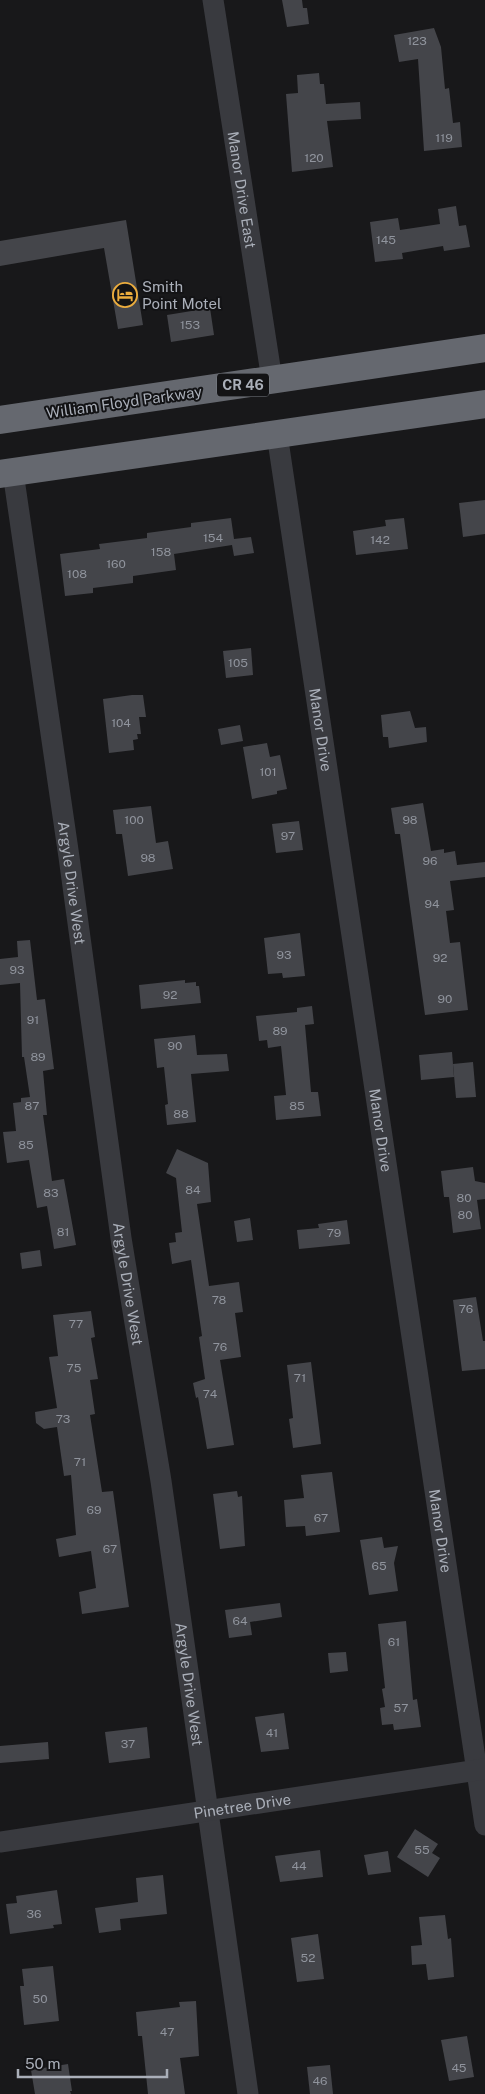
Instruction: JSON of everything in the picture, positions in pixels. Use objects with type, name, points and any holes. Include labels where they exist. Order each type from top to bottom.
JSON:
[{"type":"highway","name":"William Floyd Parkway","points":[[0,420],[485,348]]},
{"type":"highway","points":[[6,473],[485,404]]},
{"type":"street","name":"Manor Drive East","points":[[213,0],[272,380]]},
{"type":"street","name":"Manor Drive","points":[[277,434],[481,1770],[485,1825]]},
{"type":"street","name":"Argyle Drive West","points":[[6,473],[69,857],[121,1238],[161,1481],[248,2094]]},
{"type":"street","name":"Pinetree Drive","points":[[0,1842],[481,1770]]},
{"type":"building","points":[[282,0],[302,0],[303,8],[307,8],[309,24],[287,27]]},
{"type":"building","points":[[434,28],[441,47],[445,89],[449,88],[453,123],[460,122],[462,147],[424,151],[418,59],[399,62],[394,35]]},
{"type":"building","points":[[319,73],[320,84],[324,84],[326,104],[360,102],[361,119],[327,121],[333,167],[292,172],[286,94],[298,93],[297,75]]},
{"type":"building","points":[[456,206],[459,226],[466,225],[470,247],[444,251],[443,246],[402,253],[403,259],[375,262],[370,222],[398,218],[400,230],[440,224],[438,209]]},
{"type":"building","name":"Smith Point Motel","points":[[126,220],[143,325],[118,329],[104,248],[0,266],[0,241]]},
{"type":"building","points":[[210,308],[214,335],[171,342],[167,315]]},
{"type":"building","points":[[485,500],[485,534],[463,537],[459,503]]},
{"type":"building","points":[[231,518],[234,539],[251,537],[254,553],[234,556],[232,545],[174,554],[176,570],[133,576],[133,583],[93,588],[93,593],[65,596],[60,554],[100,549],[99,544],[147,538],[147,533],[191,527],[191,523]]},
{"type":"building","points":[[404,518],[408,549],[356,555],[353,531],[386,526],[385,520]]},
{"type":"building","points":[[251,648],[253,675],[226,678],[223,651]]},
{"type":"building","points":[[143,695],[146,717],[139,717],[141,734],[137,734],[138,739],[133,740],[134,750],[109,753],[103,699]]},
{"type":"building","points":[[410,711],[415,728],[426,727],[427,742],[389,748],[388,737],[383,737],[381,715]]},
{"type":"building","points":[[240,725],[243,741],[221,745],[218,729]]},
{"type":"building","points":[[267,743],[270,757],[280,755],[287,789],[277,791],[277,794],[252,799],[243,747]]},
{"type":"building","points":[[423,803],[431,851],[444,849],[444,853],[455,851],[457,865],[485,862],[485,877],[450,881],[454,910],[446,911],[450,943],[460,942],[468,1010],[425,1015],[400,834],[395,834],[391,808]]},
{"type":"building","points":[[151,806],[156,843],[168,841],[173,869],[128,876],[122,834],[116,834],[113,810]]},
{"type":"building","points":[[299,821],[303,850],[276,853],[272,824]]},
{"type":"building","points":[[300,933],[305,976],[283,978],[282,973],[268,974],[264,938]]},
{"type":"building","points":[[30,940],[37,1000],[45,999],[54,1069],[43,1071],[47,1115],[43,1115],[52,1181],[64,1179],[76,1245],[54,1249],[47,1206],[37,1208],[29,1160],[7,1163],[3,1132],[16,1131],[13,1103],[21,1102],[21,1098],[30,1097],[24,1057],[22,1057],[20,983],[0,985],[0,959],[18,957],[17,941]]},
{"type":"building","points":[[185,980],[185,983],[196,982],[196,986],[199,986],[201,1003],[141,1009],[139,985]]},
{"type":"building","points":[[312,1006],[314,1024],[305,1025],[311,1092],[318,1092],[321,1116],[276,1120],[274,1096],[286,1095],[281,1046],[268,1048],[267,1040],[259,1041],[256,1016],[297,1012],[297,1008]]},
{"type":"building","points":[[195,1035],[197,1055],[227,1054],[229,1071],[191,1074],[196,1122],[167,1125],[165,1105],[168,1104],[164,1067],[157,1068],[154,1039]]},
{"type":"building","points":[[452,1052],[454,1077],[421,1080],[419,1055]]},
{"type":"building","points":[[473,1062],[476,1097],[456,1098],[453,1064]]},
{"type":"building","points":[[177,1149],[208,1163],[211,1202],[197,1204],[209,1286],[239,1282],[243,1312],[235,1313],[241,1357],[220,1360],[234,1445],[207,1449],[198,1397],[196,1398],[193,1383],[205,1379],[199,1337],[202,1336],[191,1260],[172,1264],[169,1243],[176,1242],[175,1233],[182,1232],[176,1178],[166,1173]]},
{"type":"building","points":[[473,1167],[475,1181],[485,1183],[485,1199],[477,1200],[481,1229],[453,1233],[449,1197],[444,1197],[441,1171]]},
{"type":"building","points":[[250,1218],[253,1240],[237,1242],[234,1221]]},
{"type":"building","points":[[347,1220],[350,1244],[299,1249],[297,1230],[319,1228],[318,1224]]},
{"type":"building","points":[[40,1250],[42,1266],[22,1269],[20,1253]]},
{"type":"building","points":[[476,1297],[483,1341],[485,1341],[485,1369],[462,1371],[453,1300]]},
{"type":"building","points":[[91,1311],[95,1337],[91,1338],[98,1379],[90,1380],[95,1414],[90,1415],[102,1492],[113,1491],[129,1607],[82,1614],[79,1592],[96,1588],[91,1551],[59,1557],[56,1539],[76,1535],[71,1475],[64,1476],[57,1427],[44,1429],[36,1423],[35,1412],[57,1408],[49,1357],[58,1356],[53,1315]]},
{"type":"building","points":[[311,1362],[321,1444],[293,1448],[289,1419],[293,1418],[287,1365]]},
{"type":"building","points":[[332,1472],[340,1532],[306,1536],[305,1526],[286,1527],[284,1500],[304,1498],[301,1475]]},
{"type":"building","points":[[237,1491],[238,1497],[242,1496],[245,1546],[220,1549],[213,1494]]},
{"type":"building","points":[[382,1537],[384,1548],[398,1546],[394,1563],[398,1591],[369,1595],[360,1540]]},
{"type":"building","points":[[280,1603],[282,1617],[250,1622],[252,1635],[229,1638],[225,1610]]},
{"type":"building","points":[[406,1621],[413,1700],[417,1699],[421,1727],[394,1730],[393,1724],[382,1725],[380,1708],[385,1707],[382,1689],[385,1688],[378,1624]]},
{"type":"building","points":[[346,1652],[348,1671],[330,1673],[328,1653]]},
{"type":"building","points":[[284,1713],[289,1749],[261,1752],[255,1717]]},
{"type":"building","points":[[147,1727],[150,1758],[109,1763],[105,1732]]},
{"type":"building","points":[[48,1742],[49,1759],[0,1763],[0,1746]]},
{"type":"building","points":[[415,1829],[438,1844],[432,1853],[440,1858],[428,1877],[397,1857]]},
{"type":"building","points":[[320,1850],[323,1877],[280,1882],[275,1856]]},
{"type":"building","points":[[388,1851],[391,1872],[368,1875],[364,1855]]},
{"type":"building","points":[[163,1875],[167,1914],[120,1919],[121,1930],[99,1933],[95,1908],[138,1902],[136,1878]]},
{"type":"building","points":[[57,1890],[62,1924],[53,1925],[54,1928],[10,1934],[6,1904],[17,1903],[16,1896]]},
{"type":"building","points":[[445,1915],[448,1939],[451,1938],[454,1977],[428,1980],[426,1964],[412,1965],[411,1946],[422,1945],[419,1917]]},
{"type":"building","points":[[318,1934],[324,1979],[297,1982],[291,1938]]},
{"type":"building","points":[[53,1966],[59,2021],[24,2025],[20,1986],[24,1986],[22,1969]]},
{"type":"building","points":[[196,2001],[199,2056],[180,2058],[185,2094],[148,2094],[142,2036],[138,2036],[136,2012],[180,2007],[179,2002]]},
{"type":"building","points":[[467,2036],[474,2077],[449,2081],[441,2040]]},
{"type":"building","points":[[68,2064],[71,2094],[35,2094],[31,2070]]},
{"type":"building","points":[[330,2065],[333,2094],[310,2094],[307,2067]]},
{"type":"place","name":"Smith Point Motel","points":[[125,295]]}]
